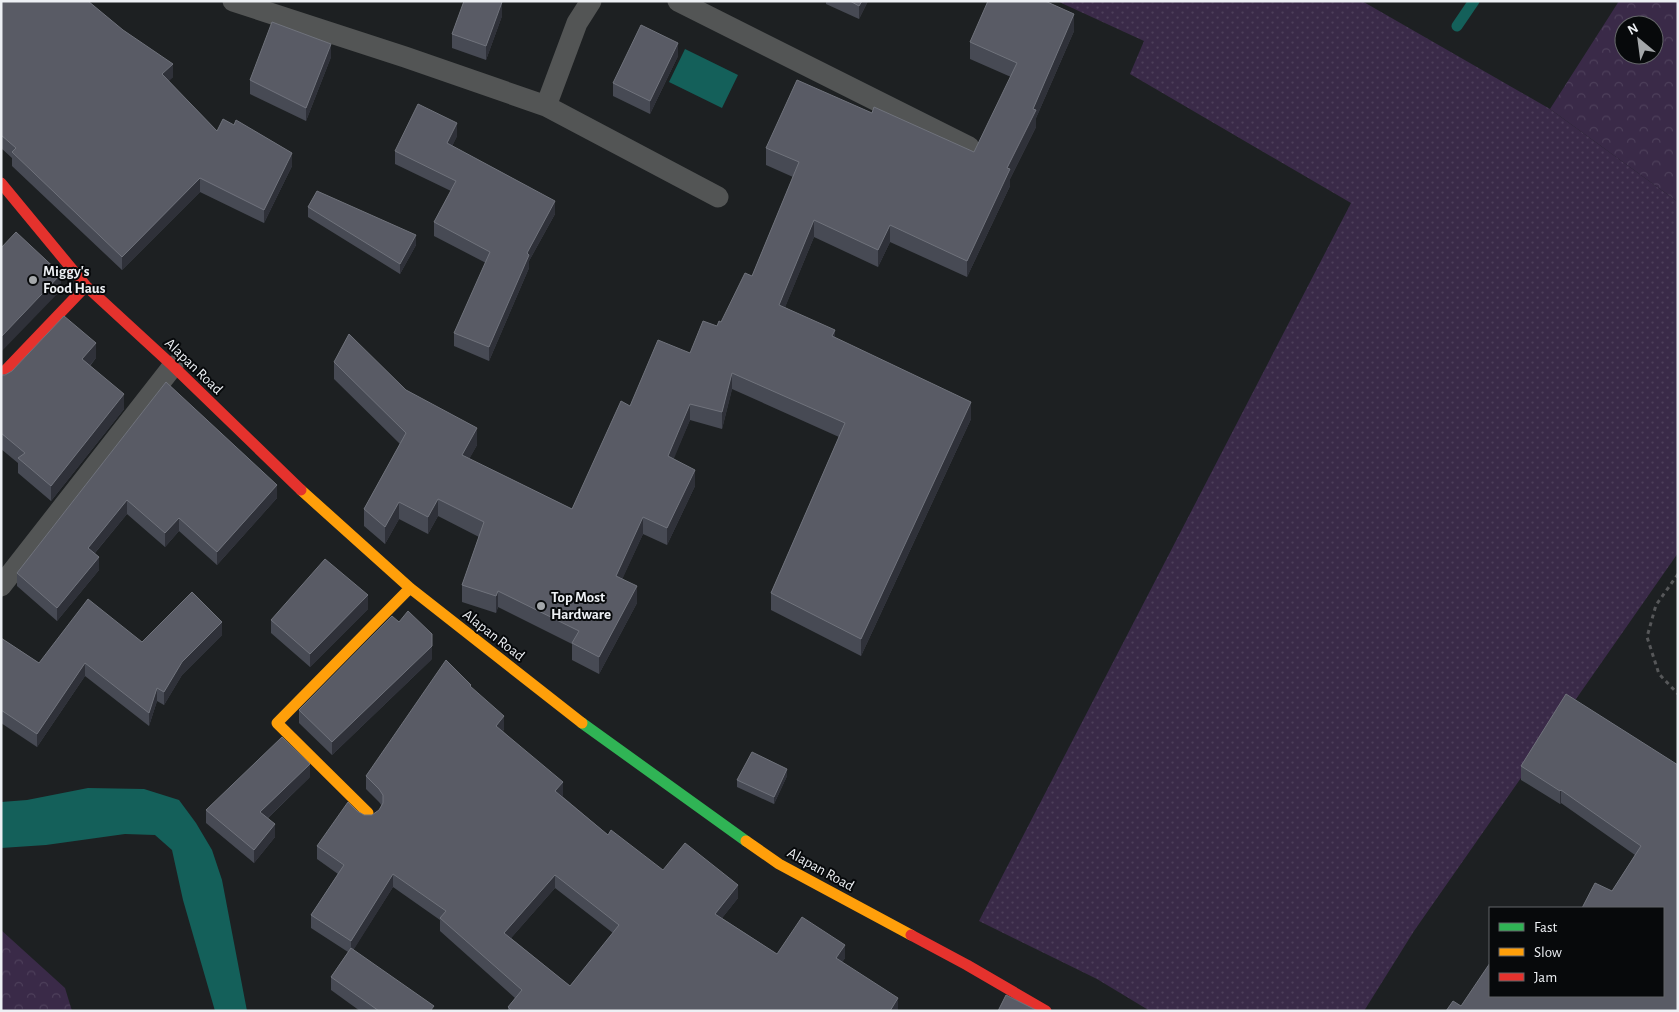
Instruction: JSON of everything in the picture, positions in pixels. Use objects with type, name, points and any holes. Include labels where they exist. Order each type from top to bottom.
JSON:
[{"type":"street","name":"Alapan Road","points":[[1,183],[86,286],[294,484],[410,588],[573,717],[771,858],[967,965],[1046,1011]]},
{"type":"street","points":[[1,375],[86,286]]},
{"type":"street","points":[[368,813],[277,723],[410,588]]},
{"type":"lane","points":[[233,1],[405,57],[546,106],[718,198]]},
{"type":"lane","points":[[546,106],[577,23],[591,1]]},
{"type":"lane","points":[[678,1],[969,147]]},
{"type":"lane","points":[[1,586],[172,366]]},
{"type":"path","points":[[1678,574],[1656,605],[1647,638],[1659,674],[1678,694]]},
{"type":"green space","points":[[1057,1],[1362,1],[1550,109],[1678,202],[1678,553],[1414,931],[1364,1011],[1150,1011],[1097,979],[979,921],[1351,203],[1130,74],[1144,41]]},
{"type":"green space","points":[[1619,1],[1678,1],[1678,202],[1550,109]]},
{"type":"green space","points":[[1,930],[65,988],[72,1011],[1,1011]]},
{"type":"shaded area","points":[[685,49],[738,75],[722,108],[669,82]]},
{"type":"shaded area","points":[[88,788],[144,789],[179,800],[196,823],[212,850],[222,880],[247,1011],[215,1011],[183,900],[172,850],[155,835],[125,834],[46,845],[1,848],[1,802],[27,800]]},
{"type":"building","points":[[1,1],[88,1],[123,30],[173,64],[162,74],[217,131],[223,119],[234,125],[236,120],[292,153],[264,210],[200,178],[122,257],[12,152],[16,148],[1,135]]},
{"type":"building","points":[[464,1],[502,2],[486,46],[452,34]]},
{"type":"building","points":[[850,1],[862,1],[859,6]]},
{"type":"building","points":[[988,1],[1045,1],[1074,14],[1033,109],[1036,110],[1007,168],[1010,169],[967,261],[890,225],[878,250],[814,220],[779,305],[835,330],[832,336],[971,402],[861,639],[771,593],[845,423],[732,373],[722,412],[690,404],[668,456],[695,470],[667,528],[643,517],[616,576],[637,586],[599,657],[572,643],[579,631],[498,591],[496,596],[462,585],[484,522],[438,499],[428,517],[399,502],[385,527],[364,509],[406,433],[334,362],[349,334],[406,390],[477,428],[462,455],[572,509],[621,401],[630,406],[658,340],[690,353],[703,321],[717,326],[719,321],[721,322],[745,273],[752,276],[799,162],[766,148],[797,80],[872,113],[874,107],[974,152],[1017,63],[970,42]]},
{"type":"building","points":[[272,22],[331,44],[306,108],[250,80]]},
{"type":"building","points":[[641,25],[678,43],[650,101],[613,83]]},
{"type":"building","points":[[418,104],[457,123],[447,143],[555,201],[527,253],[529,255],[489,347],[454,333],[490,252],[434,222],[456,181],[395,151]]},
{"type":"building","points":[[317,191],[416,235],[400,264],[308,207]]},
{"type":"building","points":[[16,232],[61,274],[1,337],[1,248]]},
{"type":"building","points":[[64,316],[96,343],[82,359],[124,394],[51,486],[18,458],[25,453],[1,433],[1,375],[12,371]]},
{"type":"building","points":[[166,382],[277,485],[217,552],[179,518],[165,533],[127,500],[88,548],[99,557],[57,608],[17,573]]},
{"type":"building","points":[[325,559],[368,595],[310,654],[271,620]]},
{"type":"building","points":[[192,592],[222,622],[182,662],[164,692],[157,688],[149,713],[85,663],[37,734],[1,710],[1,638],[39,663],[88,599],[142,642]]},
{"type":"building","points":[[408,611],[432,634],[432,646],[332,742],[299,710],[392,616],[399,622]]},
{"type":"building","points":[[446,660],[470,686],[504,716],[496,726],[563,782],[555,791],[608,835],[611,830],[663,870],[685,843],[738,885],[715,914],[777,954],[802,917],[845,945],[836,958],[898,998],[890,1011],[512,1011],[508,1007],[522,990],[440,918],[446,911],[393,874],[351,941],[311,915],[344,865],[317,846],[348,802],[364,815],[372,815],[379,810],[383,803],[383,795],[366,776]],"holes":[[[555,875],[619,925],[570,986],[504,933]]]},
{"type":"building","points":[[1566,694],[1678,765],[1678,1011],[1446,1011],[1453,1001],[1461,1006],[1489,964],[1489,997],[1664,997],[1664,907],[1583,907],[1595,883],[1612,891],[1641,846],[1561,790],[1521,766]]},
{"type":"building","points":[[282,737],[310,764],[260,812],[275,824],[254,850],[206,810]]},
{"type":"building","points":[[752,752],[787,769],[774,797],[737,780]]},
{"type":"building","points":[[351,948],[434,1006],[430,1011],[379,1011],[331,977]]},
{"type":"building","points":[[1006,995],[1038,1011],[998,1011]]},
{"type":"waterway","points":[[1457,26],[1474,1]]},
{"type":"traffic: fast","points":[[582,723],[746,841]]},
{"type":"traffic: slow","points":[[301,490],[410,588],[582,723]]},
{"type":"traffic: slow","points":[[368,813],[277,723],[410,588]]},
{"type":"traffic: slow","points":[[746,841],[779,864],[911,935]]},
{"type":"traffic: jam","points":[[1,183],[86,286],[173,366],[301,490]]},
{"type":"traffic: jam","points":[[1,375],[86,286]]},
{"type":"traffic: jam","points":[[911,935],[1046,1011]]},
{"type":"place","name":"Miggy's Food Haus","points":[[33,280]]},
{"type":"place","name":"Top Most Hardware","points":[[541,606]]}]
